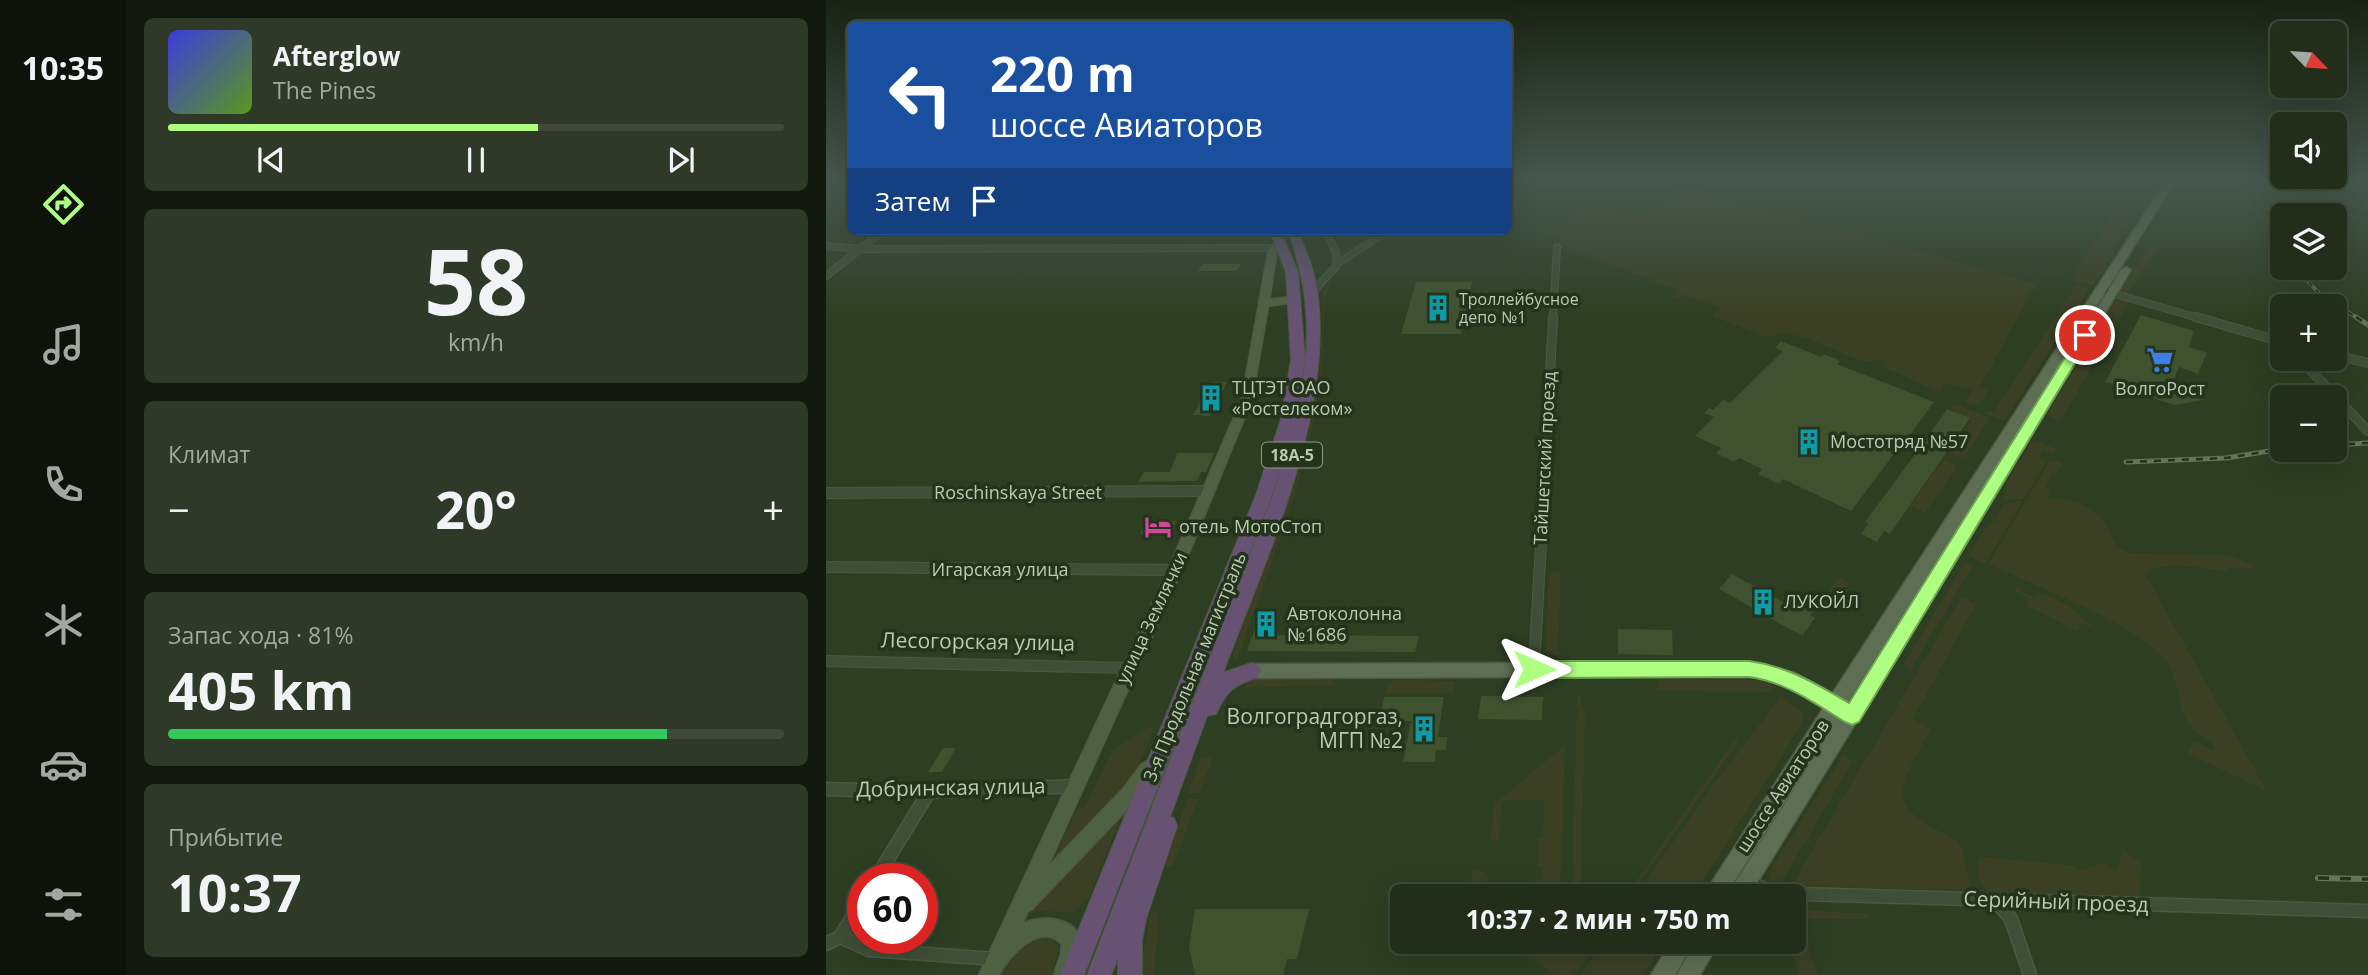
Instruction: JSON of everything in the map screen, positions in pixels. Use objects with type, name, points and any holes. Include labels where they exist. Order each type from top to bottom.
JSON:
[{"type":"highway","name":"3-я Продольная магистраль","points":[[1099,975],[1281,495],[1303,417],[1313,358],[1312,293],[1308,267],[1295,235]]},
{"type":"highway","name":"3-я Продольная магистраль","points":[[1072,975],[1264,495],[1288,419],[1298,360],[1295,299],[1292,272],[1276,239]]},
{"type":"highway","points":[[1231,624],[1226,647],[1228,664],[1251,671]]},
{"type":"highway","points":[[1130,975],[1130,940],[1134,919],[1168,819],[1174,775],[1223,683],[1237,673],[1251,671]]},
{"type":"main road","name":"шоссе Авиаторов","points":[[1745,884],[1852,716],[2144,226]]},
{"type":"main road","name":"шоссе Авиаторов","points":[[1721,884],[2149,226]]},
{"type":"main road","points":[[1251,671],[1749,669],[1788,678],[1852,716]]},
{"type":"main road","points":[[1018,911],[1130,794],[1159,755]]},
{"type":"main road","points":[[1662,975],[1675,954]]},
{"type":"main road","points":[[1688,975],[1701,954]]},
{"type":"street","points":[[826,276],[878,235]]},
{"type":"street","points":[[1312,293],[1338,269],[1340,262],[1338,252],[1327,235]]},
{"type":"street","points":[[1340,262],[1381,235]]},
{"type":"street","points":[[826,246],[861,249],[1276,239]]},
{"type":"street","name":"улица Землячки","points":[[992,967],[1175,570],[1247,398],[1276,239]]},
{"type":"street","name":"Тайшетский проезд","points":[[1534,669],[1557,247]]},
{"type":"street","points":[[2106,291],[2270,339]]},
{"type":"street","points":[[1264,304],[1295,299]]},
{"type":"street","points":[[2347,358],[2368,363]]},
{"type":"street","points":[[2311,371],[2368,431]]},
{"type":"street","name":"Roschinskaya Street","points":[[826,493],[1209,491]]},
{"type":"street","name":"Игарская улица","points":[[826,567],[1175,570]]},
{"type":"street","name":"Лесогорская улица","points":[[826,661],[1129,668]]},
{"type":"street","name":"Добринская улица","points":[[826,789],[929,792],[1075,786]]},
{"type":"street","points":[[885,863],[929,792]]},
{"type":"street","name":"Серийный проезд","points":[[1806,894],[2368,911]]},
{"type":"street","points":[[1995,900],[2011,919],[2030,975]]},
{"type":"street","points":[[826,944],[840,937],[847,926]]},
{"type":"street","points":[[840,937],[869,950],[992,967],[1032,929],[1051,927],[1059,930],[1071,942],[1072,951],[1064,975]]},
{"type":"green space","points":[[1554,226],[1835,226],[2036,284],[1980,387],[1988,391],[1978,406],[1965,402],[1972,390],[1947,383],[1939,392],[1882,367],[1885,362],[1863,361],[1788,334],[1777,334],[1768,338],[1712,316],[1719,307],[1681,295],[1675,299],[1670,297],[1679,290],[1580,253],[1545,233]]},
{"type":"green space","points":[[2104,226],[2128,226],[2113,246],[2115,254],[2093,285],[2070,280]]},
{"type":"green space","points":[[2148,248],[2156,250],[2127,295],[2119,293]]},
{"type":"green space","points":[[1333,279],[1326,298],[1322,368],[1309,443],[1287,517],[1237,660],[1233,655],[1234,651],[1303,457],[1320,368],[1323,292]]},
{"type":"green space","points":[[2077,284],[2089,288],[2088,291],[2004,421],[1982,412],[1994,411]]},
{"type":"green space","points":[[2121,298],[2129,301],[2095,362],[2080,357],[2114,301]]},
{"type":"green space","points":[[2079,362],[2091,364],[2092,367],[2062,419],[2057,420],[2046,415]]},
{"type":"green space","points":[[1957,404],[1990,418],[1964,458],[1947,454],[1972,419],[1948,408]]},
{"type":"green space","points":[[2033,440],[2057,449],[2054,454],[2043,451],[2039,458],[2047,461],[2024,499],[2004,501],[2007,482]]},
{"type":"green space","points":[[1943,459],[1957,466],[1925,513],[1910,506]]},
{"type":"green space","points":[[2049,462],[2063,463],[2057,475],[2052,474],[2046,487],[2051,490],[2045,497],[2078,503],[2093,511],[2104,522],[2117,547],[2129,553],[2227,555],[2253,564],[2255,569],[2228,568],[2225,571],[2162,567],[2145,574],[2267,791],[2189,754],[2189,748],[2194,741],[2212,750],[2215,748],[2186,720],[2168,664],[2148,644],[2105,618],[1988,564]]},
{"type":"green space","points":[[2023,500],[1986,564],[1968,556],[1981,534],[1994,520],[1999,524],[1995,519],[2004,504]]},
{"type":"green space","points":[[1965,562],[1973,566],[1911,669],[1903,665]]},
{"type":"green space","points":[[1559,570],[1558,655],[1546,651],[1549,573]]},
{"type":"green space","points":[[1996,575],[2019,585],[2019,591],[2035,598],[2042,593],[2067,605],[2097,630],[2082,623],[2078,632],[2027,606],[2030,599],[2015,591],[2018,585]]},
{"type":"green space","points":[[1839,577],[1849,583],[1827,613],[1816,607]]},
{"type":"green space","points":[[1962,596],[1976,604],[1913,719],[1931,729],[1904,783],[1903,796],[1907,807],[1917,817],[1957,840],[1970,884],[1968,890],[1792,884]]},
{"type":"green space","points":[[1248,678],[1329,679],[1335,685],[1245,688]]},
{"type":"green space","points":[[1658,679],[1760,680],[1772,683],[1772,692],[1656,691]]},
{"type":"green space","points":[[1394,680],[1455,681],[1453,694],[1385,693],[1387,686]]},
{"type":"green space","points":[[1582,696],[1585,714],[1581,884],[1572,884],[1577,697]]},
{"type":"green space","points":[[1780,698],[1804,712],[1802,724],[1701,884],[1643,884],[1716,781]]},
{"type":"green space","points":[[1149,727],[1155,727],[1133,779],[1057,858],[1055,856],[1076,811],[1085,807],[1112,751]]},
{"type":"green space","points":[[1735,739],[1739,741],[1638,884],[1634,884]]},
{"type":"green space","points":[[1565,745],[1560,884],[1534,884],[1534,879],[1541,878],[1538,838],[1543,838],[1544,800],[1502,800],[1499,841],[1490,840],[1495,803]]},
{"type":"green space","points":[[1843,755],[1853,761],[1780,884],[1770,884],[1768,879],[1771,869]]},
{"type":"green space","points":[[1201,757],[1213,757],[1200,793],[1188,793]]},
{"type":"green space","points":[[1187,799],[1198,799],[1173,866],[1164,866]]},
{"type":"green space","points":[[1117,818],[1120,819],[1119,822],[1088,900],[1073,912],[1030,911],[1030,908]]},
{"type":"green space","points":[[2123,851],[2141,861],[2140,894],[2136,899],[1991,892],[1981,885],[1977,866],[1980,857],[1985,857],[2070,865],[2081,870],[2104,863],[2116,871]]},
{"type":"green space","points":[[1479,868],[1488,877],[1487,884],[1470,884],[1473,869]]},
{"type":"green space","points":[[1806,910],[1868,914],[1869,919],[1806,919]]},
{"type":"green space","points":[[1159,912],[1154,975],[1140,975],[1150,913]]},
{"type":"green space","points":[[1806,919],[1810,957],[1820,975],[1799,975],[1793,954],[1806,954]]},
{"type":"green space","points":[[1037,937],[1050,938],[1059,948],[1052,975],[999,975],[1015,948]]},
{"type":"green space","points":[[1518,954],[1589,954],[1574,975],[1553,975]]},
{"type":"green space","points":[[1596,954],[1657,954],[1643,975],[1581,975]]},
{"type":"building","points":[[1203,264],[1241,264],[1236,271],[1198,271]]},
{"type":"building","name":"Троллейбусное депо №1","points":[[1416,282],[1472,282],[1461,334],[1401,334]]},
{"type":"building","name":"ВолгоРост","points":[[2141,315],[2194,331],[2189,347],[2207,353],[2198,374],[2179,367],[2170,388],[2204,400],[2174,405],[2105,382]]},
{"type":"building","name":"Мостотряд №57","points":[[1781,341],[1821,357],[1824,354],[1840,361],[1837,364],[1934,402],[1910,435],[1925,441],[1947,409],[1970,418],[1890,534],[1884,531],[1877,542],[1861,534],[1868,524],[1865,522],[1919,449],[1903,442],[1851,511],[1783,479],[1779,484],[1758,474],[1762,469],[1739,458],[1734,462],[1716,453],[1721,448],[1695,436],[1714,417],[1704,413],[1709,408],[1713,410],[1723,400],[1730,403],[1783,351],[1775,348]]},
{"type":"building","name":"ТЦТЭТ ОАО «Ростелеком»","points":[[1211,382],[1227,382],[1210,416],[1193,415]]},
{"type":"building","points":[[1177,453],[1214,453],[1206,472],[1201,472],[1197,481],[1138,482],[1144,472],[1170,472]]},
{"type":"building","name":"отель МотоСтоп","points":[[1147,521],[1176,521],[1169,534],[1140,534]]},
{"type":"building","name":"ЛУКОЙЛ","points":[[1732,574],[1790,606],[1796,598],[1815,609],[1810,615],[1815,618],[1802,636],[1719,589]]},
{"type":"building","name":"Автоколонна №1686","points":[[1261,612],[1278,612],[1271,635],[1419,636],[1415,652],[1247,651]]},
{"type":"building","points":[[1618,629],[1672,630],[1673,655],[1618,654]]},
{"type":"building","points":[[1481,696],[1543,697],[1542,720],[1478,719]]},
{"type":"building","name":"Волгоградгоргаз, МГП №2","points":[[1384,697],[1444,697],[1438,737],[1447,737],[1446,750],[1436,750],[1435,762],[1403,762],[1411,721],[1379,721]]},
{"type":"building","points":[[943,748],[956,748],[942,772],[928,772]]},
{"type":"building","points":[[1195,909],[1309,909],[1297,959],[1287,959],[1283,975],[1195,975],[1189,947]]},
{"type":"railway","points":[[2307,280],[2321,295],[2359,319]]},
{"type":"railway","points":[[2359,319],[2368,325]]},
{"type":"railway","points":[[2347,444],[2368,443]]},
{"type":"railway","points":[[2126,462],[2226,458],[2270,451]]},
{"type":"railway","points":[[2318,878],[2368,879]]},
{"type":"place","name":"Троллейбусное депо №1","points":[[1438,308]]},
{"type":"place","name":"ВолгоРост","points":[[2160,360]]},
{"type":"place","name":"ТЦТЭТ ОАО «Ростелеком»","points":[[1211,398]]},
{"type":"place","name":"Мостотряд №57","points":[[1809,442]]},
{"type":"place","name":"отель МотоСтоп","points":[[1158,527]]},
{"type":"place","name":"ЛУКОЙЛ","points":[[1763,602]]},
{"type":"place","name":"Автоколонна №1686","points":[[1266,624]]},
{"type":"place","name":"Волгоградгоргаз, МГП №2","points":[[1424,729]]},
{"type":"route","points":[[1534,669],[1749,669],[1788,678],[1852,716],[2085,335]]}]
